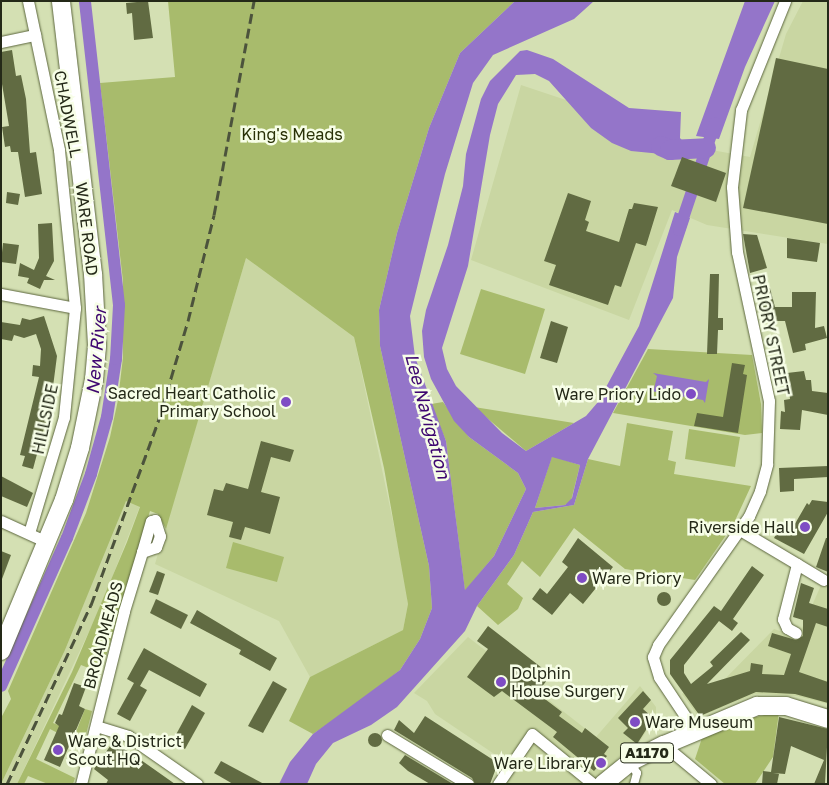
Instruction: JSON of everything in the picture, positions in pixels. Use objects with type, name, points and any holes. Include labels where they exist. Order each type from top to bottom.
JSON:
[{"type":"main road","name":"WARE ROAD","points":[[1,651],[47,542],[80,448],[94,380],[97,344],[94,274],[61,1]]},
{"type":"main road","name":"A1170","points":[[603,784],[630,762],[695,730],[722,718],[770,704],[802,709],[828,719]]},
{"type":"street","name":"CHADWELL","points":[[28,1],[59,150],[73,264]]},
{"type":"street","name":"PRIORY STREET","points":[[695,730],[659,677],[653,657],[658,645],[740,530],[760,491],[768,459],[770,427],[766,381],[737,252],[732,215],[735,147],[741,110],[785,1]]},
{"type":"street","points":[[1,42],[35,34]]},
{"type":"street","name":"HILLSIDE","points":[[29,533],[64,418],[75,308],[73,264]]},
{"type":"street","points":[[1,294],[75,308]]},
{"type":"street","points":[[1,521],[47,542]]},
{"type":"street","points":[[740,530],[824,580]]},
{"type":"street","name":"BROADMEADS","points":[[81,784],[142,552]]},
{"type":"street","points":[[796,633],[787,628],[783,620],[797,564]]},
{"type":"street","points":[[96,726],[128,736],[197,784]]},
{"type":"street","points":[[498,784],[532,734],[593,784]]},
{"type":"street","points":[[387,735],[468,784]]},
{"type":"street","points":[[664,745],[711,784]]},
{"type":"street","points":[[630,762],[637,774],[634,784]]},
{"type":"shaded area","points":[[803,1],[828,1],[828,244],[707,225],[672,210],[629,320],[471,260],[521,85],[569,101],[591,128],[672,155],[706,149],[750,157],[786,34]]},
{"type":"shaded area","name":"Sacred Heart Catholic Primary School","points":[[246,258],[354,337],[406,583],[408,604],[403,630],[310,677],[279,621],[155,564]]},
{"type":"shaded area","points":[[135,475],[140,506],[101,606],[17,784],[1,784],[65,650]]},
{"type":"shaded area","points":[[822,583],[828,584],[828,704],[797,696],[755,694],[699,717],[682,694],[700,677],[713,691],[774,629],[798,637]]},
{"type":"shaded area","points":[[468,637],[596,737],[640,686],[656,707],[656,715],[639,743],[617,759],[624,776],[631,780],[630,784],[505,784],[515,768],[435,714],[427,701],[414,693]]},
{"type":"green space","name":"King's Meads","points":[[168,1],[515,1],[460,53],[429,128],[397,233],[379,310],[380,346],[429,566],[432,608],[420,639],[400,670],[360,702],[313,734],[289,721],[310,677],[403,630],[408,604],[384,468],[354,337],[246,258],[166,529],[158,514],[150,511],[101,673],[81,665],[53,723],[76,732],[85,709],[92,711],[83,746],[50,729],[36,759],[75,778],[73,784],[48,784],[28,776],[24,784],[17,784],[72,672],[127,542],[140,507],[126,501],[65,650],[1,784],[1,718],[11,699],[8,691],[86,513],[110,437],[118,400],[123,357],[123,281],[100,83],[175,77]]},
{"type":"green space","points":[[481,289],[545,309],[525,374],[460,354]]},
{"type":"green space","name":"Ware Priory Lido","points":[[648,349],[752,355],[761,404],[762,433],[745,435],[613,413]]},
{"type":"green space","points":[[443,402],[469,437],[518,473],[526,489],[494,556],[465,591],[446,441],[431,404]]},
{"type":"green space","points":[[474,407],[574,423],[526,451]]},
{"type":"green space","points":[[627,423],[673,431],[668,460],[676,462],[674,474],[751,486],[733,525],[695,580],[625,569],[574,528],[540,577],[522,561],[507,584],[523,598],[518,609],[498,625],[477,606],[514,555],[533,512],[574,505],[588,459],[620,466]]},
{"type":"green space","points":[[689,429],[740,437],[735,467],[685,459]]},
{"type":"green space","points":[[552,456],[580,465],[571,501],[565,505],[535,508]]},
{"type":"green space","points":[[233,542],[284,557],[277,582],[226,568]]},
{"type":"green space","points":[[779,712],[773,757],[755,784],[725,784],[695,759],[702,738],[746,719]]},
{"type":"water","name":"Lee Navigation","points":[[515,1],[594,1],[574,19],[493,55],[473,83],[445,174],[410,316],[415,357],[446,441],[465,590],[494,556],[526,489],[518,473],[469,437],[454,421],[431,379],[424,357],[422,331],[426,310],[448,245],[463,186],[466,154],[481,99],[490,81],[520,51],[527,50],[553,59],[629,108],[681,112],[680,138],[687,146],[685,152],[672,155],[631,151],[612,143],[591,128],[549,81],[535,74],[516,75],[498,104],[490,135],[468,266],[442,348],[447,369],[456,386],[502,433],[526,451],[586,416],[598,402],[639,326],[675,212],[690,218],[677,257],[673,298],[588,459],[574,505],[533,512],[514,555],[477,606],[465,631],[397,707],[371,725],[333,743],[316,764],[307,784],[279,784],[290,762],[313,734],[400,670],[420,639],[432,608],[429,566],[380,346],[379,310],[397,233],[429,128],[460,53]],"holes":[[[552,457],[580,465],[572,498],[565,505],[535,508]]]},
{"type":"water","points":[[745,1],[775,1],[745,67],[719,139],[696,136]]},
{"type":"water","points":[[653,373],[706,382],[709,379],[705,403],[703,400],[651,391],[654,389],[657,376]]},
{"type":"building","points":[[148,1],[153,38],[134,40],[132,13],[127,14],[126,3]]},
{"type":"building","points":[[12,50],[16,76],[21,75],[26,99],[30,153],[36,152],[42,194],[25,197],[18,152],[11,152],[10,146],[5,147],[2,127],[9,126],[1,78],[1,52]]},
{"type":"building","points":[[776,58],[828,69],[828,224],[743,208]]},
{"type":"building","points":[[682,157],[726,173],[716,202],[671,186]]},
{"type":"building","points":[[7,192],[20,194],[18,205],[6,203]]},
{"type":"building","points":[[568,193],[591,201],[585,220],[589,222],[586,231],[619,242],[629,209],[632,209],[634,203],[658,207],[646,246],[636,243],[621,287],[615,285],[608,305],[549,285],[556,265],[544,261]]},
{"type":"building","points":[[52,223],[54,261],[46,276],[55,280],[44,280],[40,289],[27,283],[29,278],[18,276],[20,263],[34,270],[39,258],[38,224]]},
{"type":"building","points":[[743,234],[757,235],[767,268],[750,273]]},
{"type":"building","points":[[787,238],[820,243],[817,262],[787,258]]},
{"type":"building","points":[[3,243],[19,245],[16,264],[1,262]]},
{"type":"building","points":[[710,274],[719,274],[718,318],[723,318],[723,330],[718,330],[717,354],[707,354]]},
{"type":"building","points":[[770,288],[775,307],[792,307],[792,292],[816,292],[815,328],[824,326],[827,338],[805,344],[806,350],[793,353],[785,321],[764,321],[756,292]]},
{"type":"building","points":[[44,316],[57,356],[51,402],[33,469],[22,466],[25,456],[20,455],[39,377],[32,376],[33,365],[40,366],[41,349],[36,334],[24,338],[14,335],[12,341],[1,339],[1,322],[20,325],[22,318],[30,320]]},
{"type":"building","points":[[551,321],[568,327],[557,363],[540,358]]},
{"type":"building","points":[[732,363],[745,365],[743,374],[747,375],[738,433],[694,426],[697,413],[723,417]]},
{"type":"building","points":[[804,371],[806,380],[811,380],[812,391],[828,393],[828,415],[802,410],[800,430],[780,429],[781,411],[785,412],[784,400],[790,399],[787,373]]},
{"type":"building","points":[[261,441],[294,450],[290,462],[271,457],[261,492],[280,497],[270,534],[245,527],[241,540],[229,537],[233,522],[207,515],[214,489],[223,491],[226,483],[248,489]]},
{"type":"building","points":[[828,466],[828,477],[794,479],[794,491],[780,492],[779,468]]},
{"type":"building","points":[[1,476],[33,493],[27,507],[1,496]]},
{"type":"building","name":"Riverside Hall","points":[[812,500],[828,502],[828,512],[804,554],[774,538],[779,529],[785,531],[788,526],[792,529],[807,503],[809,505]]},
{"type":"building","name":"Ware Priory","points":[[578,538],[613,567],[583,604],[570,593],[552,615],[532,599],[540,588],[547,594],[568,567],[562,562]]},
{"type":"building","points":[[826,538],[828,538],[828,572],[816,567]]},
{"type":"building","points":[[1,551],[11,555],[2,579],[1,579]]},
{"type":"building","points":[[752,566],[764,575],[733,619],[738,623],[732,631],[719,621],[684,665],[684,673],[691,684],[713,666],[710,662],[741,632],[750,640],[707,684],[750,671],[751,663],[763,665],[762,674],[784,675],[791,654],[768,646],[772,633],[796,640],[803,636],[803,620],[793,617],[801,583],[814,588],[809,603],[828,609],[828,627],[816,623],[799,672],[828,682],[828,703],[795,694],[756,692],[700,716],[670,674],[670,660],[714,606],[721,611]]},
{"type":"building","points":[[157,571],[165,574],[158,595],[149,592]]},
{"type":"building","points":[[661,592],[667,592],[671,599],[667,606],[661,606],[657,602],[657,596]]},
{"type":"building","points":[[156,599],[188,615],[181,629],[150,613]]},
{"type":"building","points":[[197,610],[277,658],[270,671],[239,654],[241,650],[190,623]]},
{"type":"building","points":[[488,626],[551,675],[537,693],[562,712],[559,716],[582,733],[585,728],[609,747],[604,754],[607,756],[594,771],[553,737],[557,732],[502,691],[494,697],[467,677],[488,649],[477,641]]},
{"type":"building","points":[[144,648],[207,684],[200,697],[149,670],[140,686],[147,690],[130,721],[117,714],[134,683],[127,679]]},
{"type":"building","points":[[273,681],[287,689],[263,733],[248,726]]},
{"type":"building","points":[[74,683],[86,687],[79,706],[85,709],[60,767],[44,760],[59,726],[55,723],[59,714],[62,715]]},
{"type":"building","name":"Ware Museum","points":[[643,691],[651,700],[643,709],[651,716],[648,721],[651,722],[637,744],[623,733],[628,728],[618,718]]},
{"type":"building","points":[[192,705],[205,713],[185,749],[172,742]]},
{"type":"building","points":[[425,716],[498,763],[490,784],[475,784],[472,778],[394,730],[399,720],[414,733]]},
{"type":"building","points":[[779,717],[828,729],[825,784],[814,784],[824,760],[791,746],[785,774],[773,773],[779,774],[777,784],[762,784],[763,771],[771,772]]},
{"type":"building","points":[[372,733],[378,733],[382,740],[378,747],[372,747],[368,743],[368,737]]},
{"type":"building","points":[[113,742],[175,784],[106,784],[108,780],[94,769]]},
{"type":"building","points":[[405,755],[453,784],[430,784],[408,771],[399,763]]},
{"type":"building","points":[[221,761],[264,784],[233,784],[214,773]]},
{"type":"waterway","name":"New River","points":[[1,686],[67,538],[91,474],[107,417],[116,359],[119,305],[85,1]]},
{"type":"waterway","points":[[679,230],[715,123]]},
{"type":"waterway","points":[[661,146],[670,150],[706,148]]},
{"type":"railway","points":[[7,784],[91,605],[158,422],[188,321],[214,215],[254,1]]},
{"type":"place","name":"Ware Priory Lido","points":[[691,394]]},
{"type":"place","name":"Sacred Heart Catholic Primary School","points":[[286,402]]},
{"type":"place","name":"Riverside Hall","points":[[805,527]]},
{"type":"place","name":"Ware Priory","points":[[582,578]]},
{"type":"place","name":"Dolphin House Surgery","points":[[501,682]]},
{"type":"place","name":"Ware Museum","points":[[635,722]]},
{"type":"place","name":"Ware & District Scout HQ","points":[[58,750]]},
{"type":"place","name":"Ware Library","points":[[601,763]]}]
